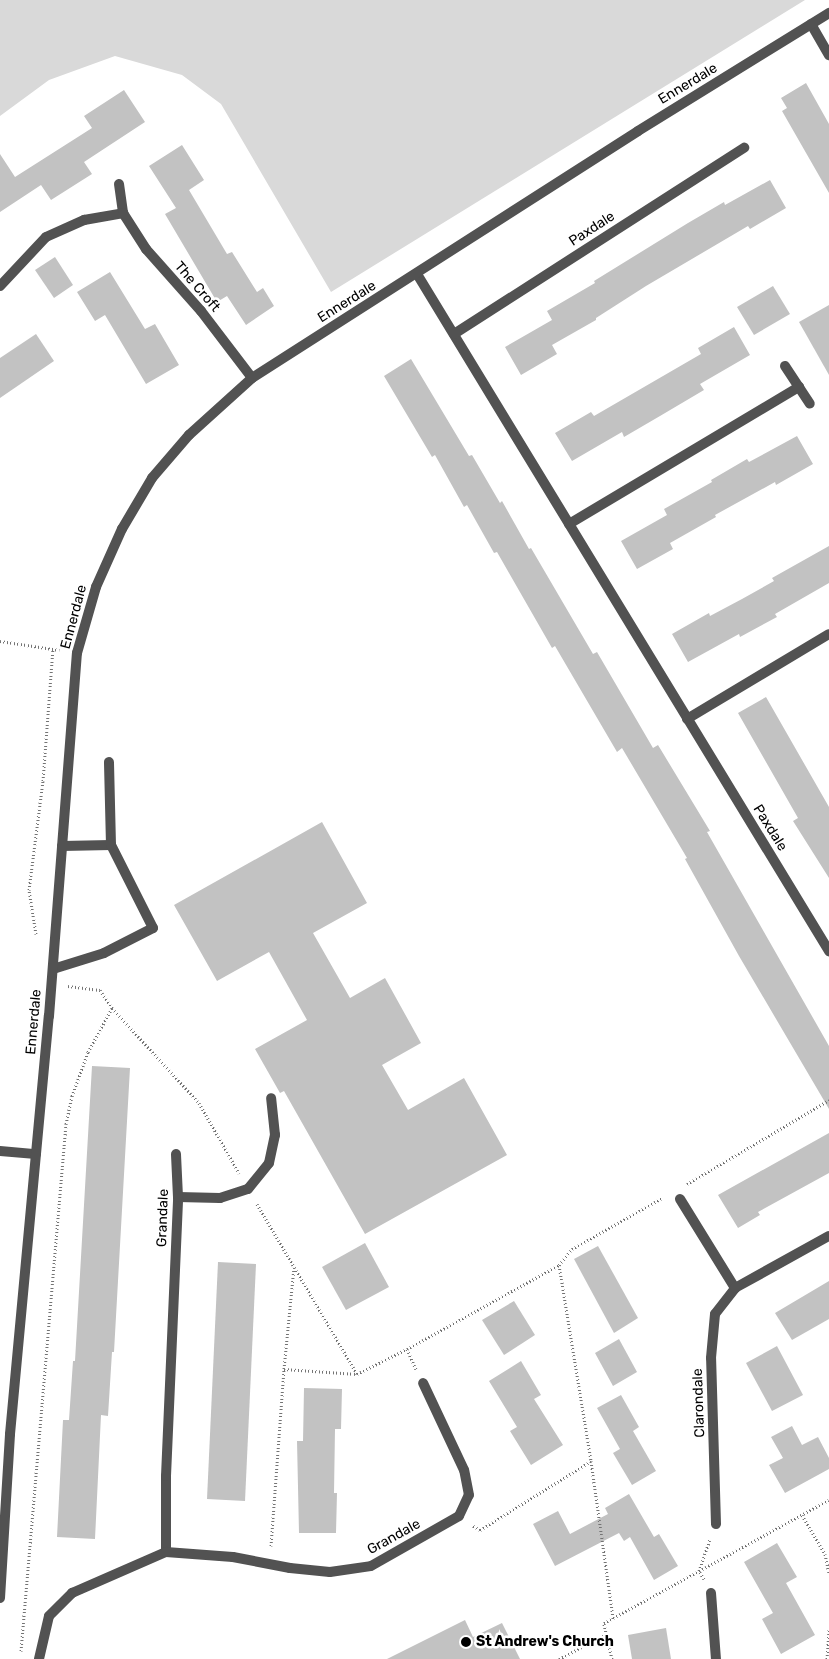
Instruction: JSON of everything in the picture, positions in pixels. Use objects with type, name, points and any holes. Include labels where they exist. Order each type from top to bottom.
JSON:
[{"type":"street","name":"Ennerdale","points":[[0,1598],[10,1434],[53,969],[77,653],[96,586],[122,529],[152,478],[189,434],[252,378],[638,131],[829,13]]},
{"type":"street","points":[[811,24],[829,55]]},
{"type":"street","name":"Paxdale","points":[[454,334],[744,148]]},
{"type":"street","name":"The Croft","points":[[119,184],[123,213],[146,249],[201,311],[252,378]]},
{"type":"street","points":[[0,286],[46,237],[84,220],[123,213]]},
{"type":"street","name":"Paxdale","points":[[417,274],[829,951]]},
{"type":"street","points":[[785,366],[810,404]]},
{"type":"street","points":[[569,524],[799,388]]},
{"type":"street","points":[[687,719],[829,634]]},
{"type":"street","points":[[53,969],[104,953],[153,928],[111,845],[109,762]]},
{"type":"street","points":[[62,846],[111,845]]},
{"type":"street","points":[[178,1197],[220,1198],[248,1189],[269,1163],[275,1135],[271,1098]]},
{"type":"street","points":[[0,1151],[36,1154]]},
{"type":"street","name":"Grandale","points":[[166,1552],[166,1476],[178,1197],[176,1154]]},
{"type":"street","points":[[680,1199],[735,1288]]},
{"type":"street","name":"Clarondale","points":[[716,1524],[711,1358],[715,1314],[735,1288],[829,1236]]},
{"type":"street","points":[[423,1383],[464,1470],[469,1495],[459,1516]]},
{"type":"street","name":"Grandale","points":[[39,1659],[49,1616],[72,1593],[166,1552],[234,1557],[330,1572],[371,1566],[459,1516]]},
{"type":"street","points":[[711,1593],[716,1659]]},
{"type":"path","points":[[0,641],[77,653]]},
{"type":"path","points":[[20,1659],[66,1124],[72,1096],[88,1052],[112,1008]]},
{"type":"path","points":[[684,1186],[829,1100]]},
{"type":"path","points":[[248,1189],[357,1374]]},
{"type":"path","points":[[284,1369],[357,1374],[407,1349],[559,1265],[572,1249],[667,1195]]},
{"type":"path","points":[[559,1265],[591,1461],[613,1618]]},
{"type":"path","points":[[270,1564],[284,1369],[294,1267]]},
{"type":"path","points":[[407,1349],[423,1383]]},
{"type":"path","points":[[459,1516],[480,1530],[591,1461]]},
{"type":"path","points":[[612,1659],[604,1623],[829,1500]]},
{"type":"path","points":[[802,1515],[825,1554],[829,1573]]},
{"type":"path","points":[[711,1593],[699,1571],[716,1524]]},
{"type":"path","points":[[827,1659],[829,1628]]},
{"type":"path","points":[[559,1659],[606,1634]]},
{"type":"shaded area","points":[[0,0],[805,0],[331,292],[221,104],[182,75],[115,56],[49,80],[0,116]]},
{"type":"building","points":[[806,83],[829,124],[829,193],[782,111],[787,108],[781,98]]},
{"type":"building","points":[[124,90],[145,122],[84,162],[92,174],[51,200],[41,185],[0,212],[0,154],[15,177],[92,128],[84,116]]},
{"type":"building","points":[[182,145],[204,180],[189,190],[227,254],[232,252],[257,292],[263,288],[274,306],[246,325],[227,296],[217,302],[165,214],[176,208],[149,166]]},
{"type":"building","points":[[770,180],[786,208],[750,229],[748,226],[646,286],[596,318],[596,320],[552,345],[557,354],[521,375],[505,347],[552,320],[547,311],[595,283],[594,281],[688,223],[724,202],[725,205]]},
{"type":"building","points":[[55,257],[73,285],[54,298],[35,270]]},
{"type":"building","points":[[110,272],[145,329],[155,324],[179,365],[146,384],[105,315],[95,321],[77,292]]},
{"type":"building","points":[[773,286],[790,314],[754,335],[737,307]]},
{"type":"building","points":[[829,305],[829,375],[799,322]]},
{"type":"building","points":[[734,327],[750,355],[700,384],[704,390],[624,437],[622,432],[572,461],[555,433],[591,412],[594,416],[701,354],[698,348]]},
{"type":"building","points":[[36,334],[54,361],[0,398],[0,358]]},
{"type":"building","points":[[411,359],[469,456],[472,455],[500,503],[502,501],[529,549],[531,548],[593,654],[597,652],[653,748],[658,745],[710,831],[707,832],[829,1046],[829,1109],[739,956],[685,859],[687,858],[622,748],[617,752],[555,646],[552,648],[497,552],[494,553],[467,505],[464,507],[435,455],[432,457],[384,376]]},
{"type":"building","points":[[797,436],[813,464],[776,485],[775,482],[715,515],[716,517],[670,543],[673,549],[637,569],[621,541],[667,515],[664,509],[712,482],[711,480],[747,459],[749,462]]},
{"type":"building","points":[[829,546],[829,583],[775,614],[777,617],[740,637],[739,634],[688,662],[672,634],[709,613],[710,616],[742,599],[774,581],[772,578]]},
{"type":"building","points":[[766,697],[829,807],[829,878],[793,821],[798,818],[738,713]]},
{"type":"building","points":[[322,822],[367,903],[313,933],[350,998],[385,978],[421,1043],[382,1065],[408,1110],[464,1078],[507,1155],[365,1234],[284,1091],[280,1093],[255,1049],[307,1020],[269,952],[217,981],[174,905]]},
{"type":"building","points":[[92,1066],[130,1068],[114,1352],[112,1352],[108,1416],[101,1415],[95,1539],[57,1537],[63,1420],[69,1420],[73,1361],[75,1361]]},
{"type":"building","points":[[829,1133],[829,1173],[758,1212],[760,1215],[738,1228],[718,1195]]},
{"type":"building","points":[[365,1243],[389,1287],[346,1310],[322,1267]]},
{"type":"building","points":[[598,1246],[638,1318],[614,1333],[574,1259]]},
{"type":"building","points":[[218,1262],[256,1264],[245,1501],[207,1499]]},
{"type":"building","points":[[829,1281],[829,1319],[792,1340],[775,1313]]},
{"type":"building","points":[[514,1301],[535,1335],[504,1355],[482,1320]]},
{"type":"building","points":[[619,1339],[637,1372],[613,1386],[595,1353]]},
{"type":"building","points":[[777,1346],[803,1395],[772,1411],[746,1363]]},
{"type":"building","points":[[521,1361],[541,1395],[534,1399],[563,1445],[531,1465],[510,1431],[517,1427],[489,1381]]},
{"type":"building","points":[[304,1388],[342,1389],[341,1429],[335,1429],[334,1493],[337,1493],[336,1533],[299,1533],[297,1441],[303,1441]]},
{"type":"building","points":[[621,1395],[639,1427],[633,1431],[656,1471],[632,1485],[613,1453],[620,1449],[597,1408]]},
{"type":"building","points":[[792,1426],[802,1445],[818,1437],[829,1458],[829,1469],[785,1493],[769,1465],[783,1458],[771,1437]]},
{"type":"building","points":[[629,1494],[654,1537],[659,1534],[678,1566],[654,1580],[630,1537],[624,1541],[619,1533],[555,1566],[533,1524],[558,1511],[570,1534],[608,1514],[605,1508]]},
{"type":"building","points":[[777,1543],[797,1577],[786,1583],[815,1635],[781,1654],[762,1619],[773,1613],[744,1562]]},
{"type":"building","name":"St Andrew's Church","points":[[465,1620],[473,1637],[502,1623],[520,1659],[387,1659]]},
{"type":"building","points":[[666,1628],[671,1659],[632,1659],[628,1635]]},
{"type":"place","name":"St Andrew's Church","points":[[466,1642]]}]
